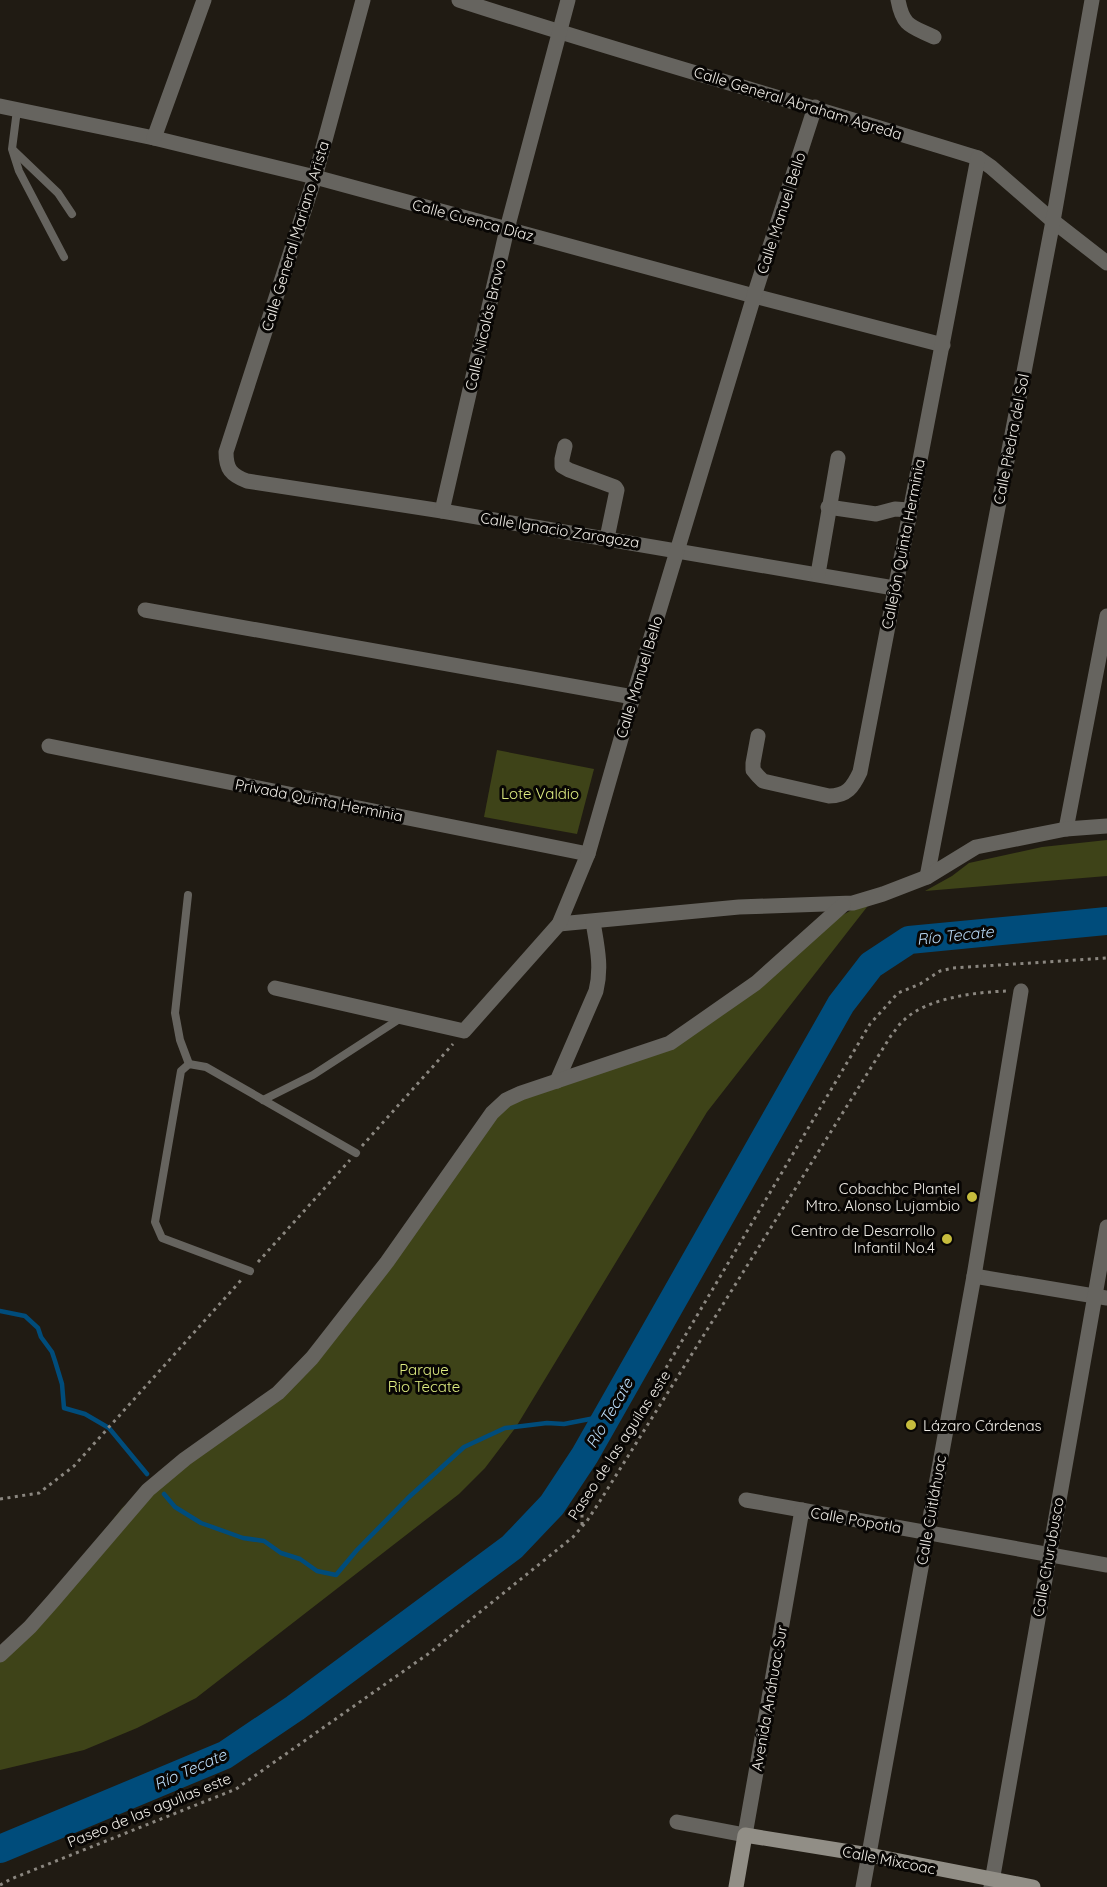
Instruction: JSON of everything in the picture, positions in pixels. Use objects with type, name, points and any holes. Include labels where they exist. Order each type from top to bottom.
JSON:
[{"type":"main road","name":"Calle Mixcoac","points":[[745,1835],[869,1855],[991,1883],[1033,1887]]},
{"type":"main road","name":"Avenida Anáhuac Sur","points":[[736,1887],[745,1835]]},
{"type":"street","points":[[154,138],[204,0]]},
{"type":"street","name":"Calle General Mariano Arista","points":[[229,471],[226,452],[315,177],[363,0]]},
{"type":"street","name":"Calle General Abraham Agreda","points":[[459,0],[978,158],[1107,264]]},
{"type":"street","name":"Calle Nicolás Bravo","points":[[442,511],[507,229],[568,0]]},
{"type":"street","points":[[898,0],[900,14],[906,24],[934,37]]},
{"type":"street","name":"Calle Piedra del Sol","points":[[927,877],[1053,221],[1092,0]]},
{"type":"street","name":"Calle Cuenca Díaz","points":[[0,106],[154,138],[315,177],[943,345]]},
{"type":"street","name":"Calle Manuel Bello","points":[[275,988],[464,1031],[559,924],[588,854],[754,296],[815,107]]},
{"type":"street","name":"Callejón Quinta Herminia","points":[[758,736],[753,770],[763,781],[839,796],[848,792],[860,772],[978,158]]},
{"type":"street","points":[[565,446],[562,466],[615,487],[617,490],[607,538]]},
{"type":"street","points":[[818,574],[838,458]]},
{"type":"street","name":"Calle Ignacio Zaragoza","points":[[229,471],[236,477],[247,481],[607,538],[894,588]]},
{"type":"street","points":[[828,507],[876,514],[895,509],[909,510]]},
{"type":"street","points":[[145,610],[633,697]]},
{"type":"street","points":[[1066,829],[1107,616]]},
{"type":"street","name":"Privada Quinta Herminia","points":[[49,746],[588,854]]},
{"type":"street","points":[[559,924],[739,907],[792,904],[843,905],[883,894],[927,877],[976,847],[1066,829],[1107,826]]},
{"type":"street","points":[[0,1655],[30,1627],[148,1490],[184,1459],[278,1393],[312,1358],[387,1262],[492,1113],[506,1100],[670,1043],[756,982],[843,905]]},
{"type":"street","points":[[557,1081],[600,977],[594,922]]},
{"type":"street","name":"Calle Cuitláhuac","points":[[863,1887],[974,1276],[1021,991]]},
{"type":"street","name":"Calle Churubusco","points":[[991,1883],[1048,1554],[1101,1297],[1107,1227]]},
{"type":"street","points":[[974,1276],[1101,1297]]},
{"type":"street","name":"Calle Popotla","points":[[746,1500],[1107,1565]]},
{"type":"street","name":"Avenida Anáhuac Sur","points":[[745,1835],[802,1510]]},
{"type":"street","points":[[677,1822],[745,1835]]},
{"type":"lane","points":[[17,110],[12,148],[19,171],[64,257]]},
{"type":"lane","points":[[12,148],[58,193],[72,214]]},
{"type":"lane","points":[[188,895],[175,1012],[180,1040],[189,1064]]},
{"type":"lane","points":[[263,1100],[313,1075],[404,1016]]},
{"type":"lane","points":[[189,1064],[206,1067],[356,1153]]},
{"type":"lane","points":[[189,1064],[181,1071],[154,1222],[162,1238],[250,1270]]},
{"type":"path","points":[[582,1527],[582,1512],[587,1501],[870,1024],[898,993],[920,984],[940,971],[952,968],[1107,958]]},
{"type":"path","name":"Paseo de las aguilas este","points":[[0,1885],[236,1789],[428,1654],[549,1556],[582,1527],[600,1501],[898,1026],[924,1008],[956,996],[982,992],[1021,991]]},
{"type":"green space","name":"Lote Valdio","points":[[497,750],[594,769],[577,834],[484,817]]},
{"type":"green space","points":[[1107,840],[1107,876],[925,891],[952,876],[969,863],[1042,847]]},
{"type":"green space","name":"Parque Rio Tecate","points":[[874,898],[707,1112],[516,1427],[485,1468],[459,1494],[196,1698],[137,1728],[84,1750],[0,1770],[0,1649],[61,1586],[122,1508],[185,1454],[259,1404],[313,1355],[463,1157],[513,1098],[638,1060],[822,926]]},
{"type":"waterway","name":"Río Tecate","points":[[0,1849],[225,1755],[295,1708],[512,1547],[552,1505],[585,1455],[841,1004],[871,965],[909,940],[1107,921]]},
{"type":"waterway","points":[[0,1311],[25,1316],[38,1328],[55,1361],[62,1384],[64,1408],[85,1414],[109,1428],[147,1474]]},
{"type":"waterway","points":[[164,1494],[175,1507],[201,1523],[243,1538],[264,1541],[281,1553],[300,1559],[317,1571],[336,1575],[408,1498],[464,1447],[505,1428],[547,1423],[564,1424],[595,1418],[610,1411]]},
{"type":"place","name":"Cobachbc Plantel Mtro. Alonso Lujambio","points":[[972,1197]]},
{"type":"place","name":"Centro de Desarrollo Infantil No.4","points":[[947,1239]]},
{"type":"place","name":"Lázaro Cárdenas","points":[[911,1425]]}]
